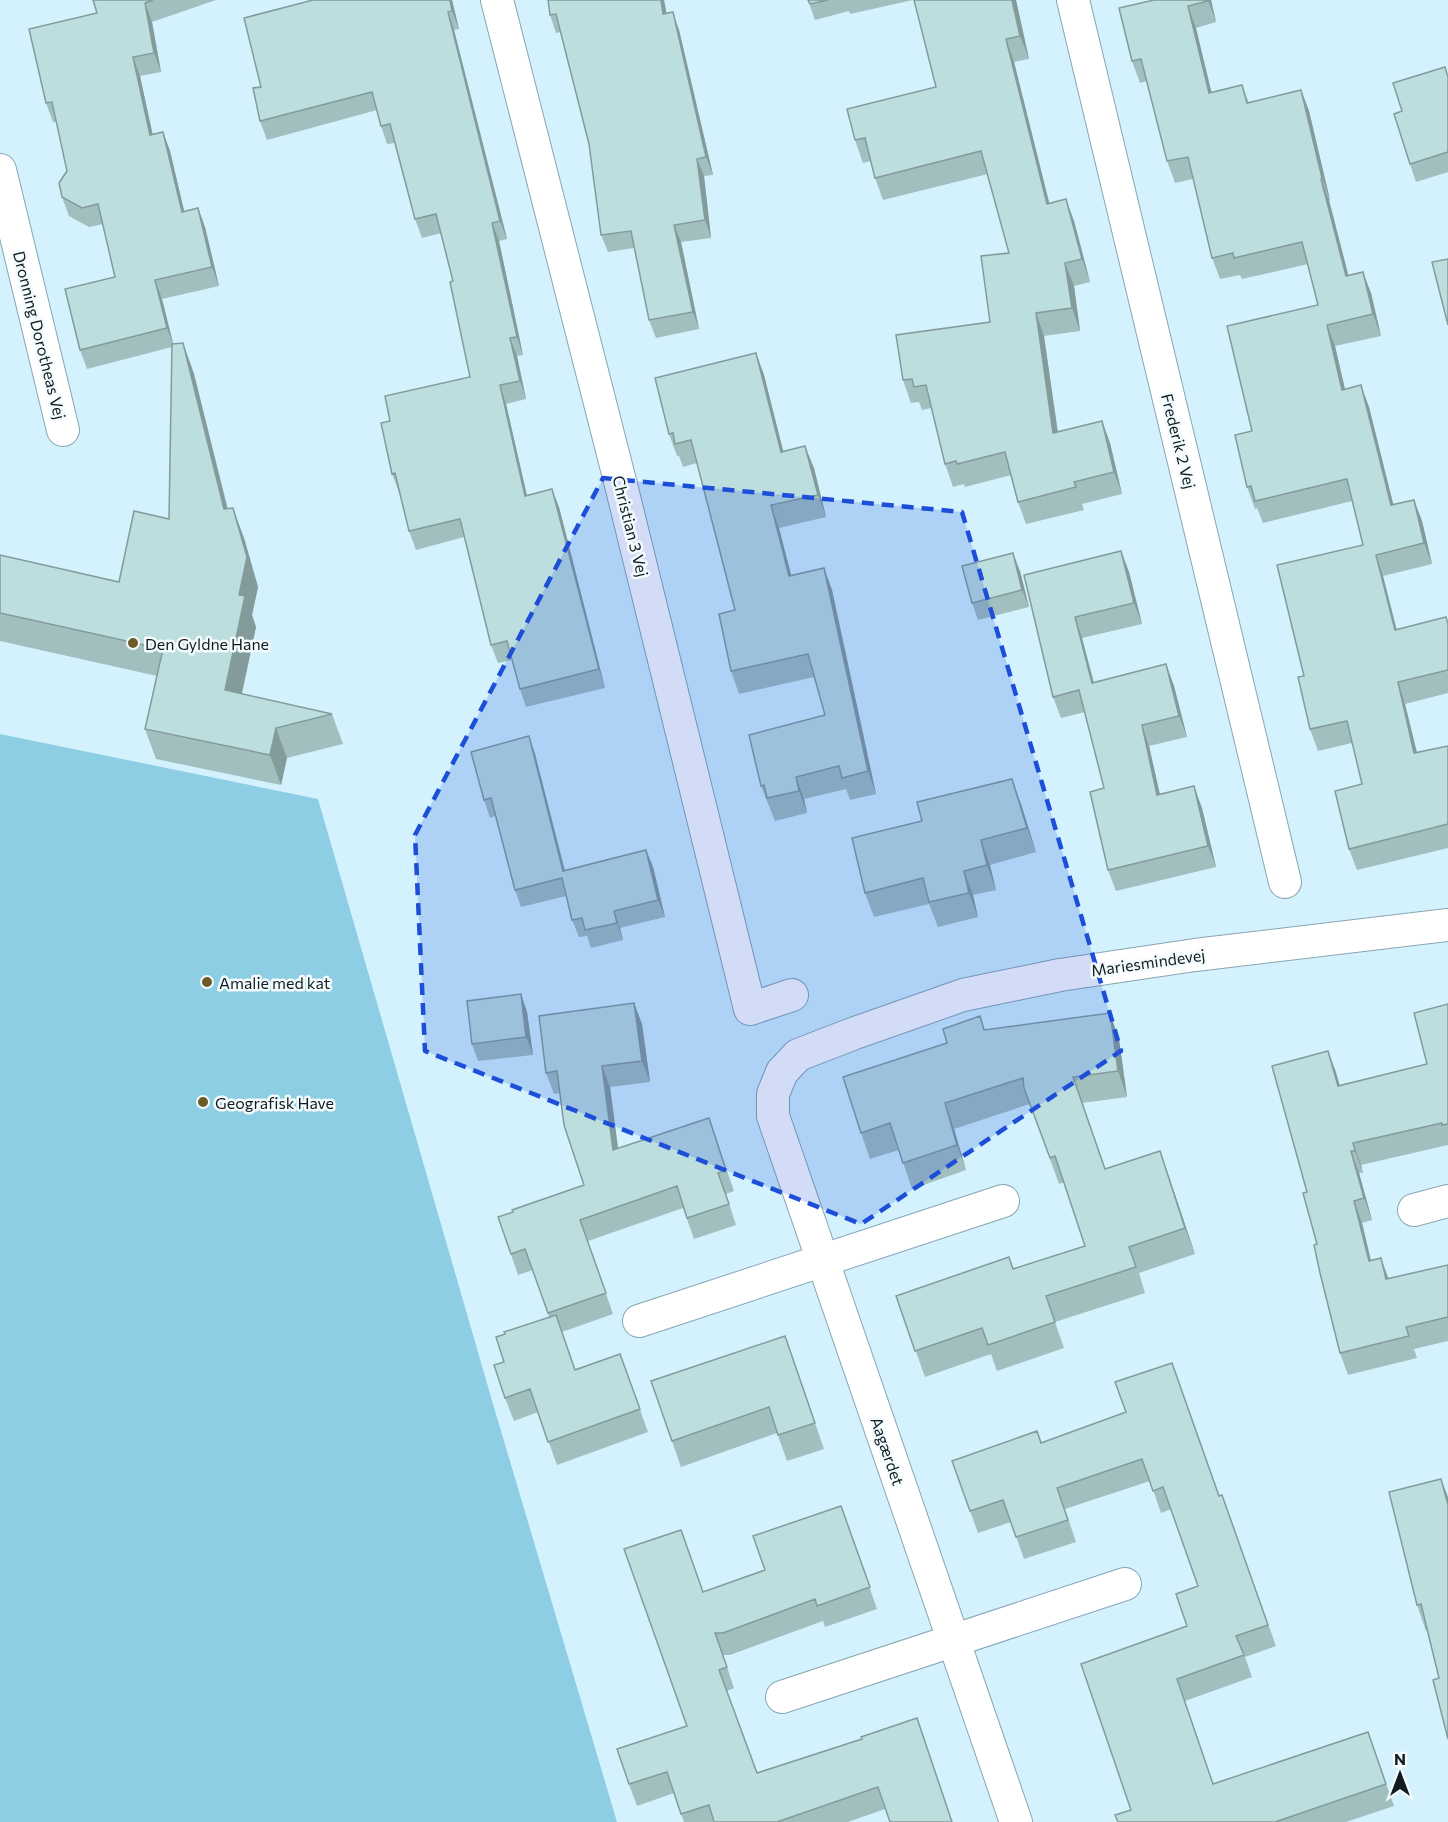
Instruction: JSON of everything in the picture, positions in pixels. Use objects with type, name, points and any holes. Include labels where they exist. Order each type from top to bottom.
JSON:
[{"type":"street","name":"Christian 3 Vej","points":[[498,0],[621,485],[750,1009],[792,995]]},
{"type":"street","name":"Frederik 2 Vej","points":[[1072,0],[1285,882]]},
{"type":"street","name":"Dronning Dorotheas Vej","points":[[0,170],[63,430]]},
{"type":"street","name":"Mariesmindevej","points":[[855,1033],[963,995],[1060,975],[1195,955],[1448,925]]},
{"type":"street","name":"Aagærdet","points":[[855,1033],[798,1055],[782,1072],[773,1094],[773,1116],[1016,1822]]},
{"type":"street","points":[[639,1321],[1003,1201]]},
{"type":"street","points":[[1414,1210],[1448,1201]]},
{"type":"street","points":[[782,1696],[1125,1584]]},
{"type":"highlighted area","points":[[603,478],[962,512],[1121,1051],[861,1224],[425,1051],[415,835]]},
{"type":"shaded area","name":"Geografisk Have","points":[[0,734],[318,799],[617,1822],[0,1822]]},
{"type":"building","points":[[93,0],[153,0],[145,3],[154,53],[133,57],[150,135],[163,132],[182,212],[198,208],[212,267],[155,280],[167,328],[80,350],[65,289],[115,277],[98,204],[82,208],[62,197],[59,183],[67,171],[52,102],[46,103],[29,29],[97,13]]},
{"type":"building","points":[[313,0],[450,0],[452,11],[448,12],[500,221],[492,223],[517,337],[510,338],[520,381],[500,385],[525,496],[552,489],[599,669],[520,689],[507,641],[491,645],[460,519],[409,531],[395,473],[392,474],[381,423],[390,421],[385,396],[470,377],[450,282],[453,281],[436,214],[415,219],[390,124],[381,126],[372,92],[260,121],[253,88],[261,87],[244,18]]},
{"type":"building","points":[[548,0],[661,0],[663,14],[673,12],[706,157],[697,159],[705,220],[674,225],[693,312],[649,320],[631,231],[601,235],[589,144],[556,14],[550,15]]},
{"type":"building","points":[[808,0],[828,0],[810,4]]},
{"type":"building","points":[[914,0],[1012,0],[1020,36],[1006,39],[1047,204],[1066,199],[1082,259],[1065,263],[1072,308],[1036,313],[1053,433],[1102,421],[1114,472],[1074,482],[1076,487],[1018,502],[1005,452],[957,464],[956,461],[945,464],[926,385],[914,387],[912,379],[903,380],[896,335],[990,322],[981,256],[1009,253],[981,151],[875,178],[865,138],[855,140],[847,109],[936,87]]},
{"type":"building","points":[[1154,0],[1208,0],[1188,6],[1209,93],[1242,85],[1247,103],[1301,90],[1346,276],[1363,272],[1373,314],[1327,325],[1342,390],[1361,385],[1391,505],[1414,500],[1424,543],[1376,555],[1395,630],[1446,617],[1448,624],[1448,670],[1398,682],[1414,753],[1448,746],[1448,824],[1349,849],[1335,791],[1362,784],[1347,721],[1310,729],[1298,677],[1304,676],[1277,565],[1363,545],[1347,479],[1255,501],[1251,486],[1247,487],[1235,435],[1252,431],[1227,326],[1318,305],[1302,242],[1234,258],[1233,253],[1212,258],[1188,157],[1167,161],[1141,59],[1132,61],[1119,8]]},
{"type":"building","points":[[1445,67],[1448,77],[1448,152],[1410,164],[1394,114],[1402,111],[1393,83]]},
{"type":"building","points":[[1448,259],[1448,325],[1432,262]]},
{"type":"building","points":[[183,343],[224,509],[233,508],[247,557],[239,595],[245,596],[225,690],[332,714],[276,728],[270,755],[145,729],[163,649],[0,613],[0,555],[119,582],[134,511],[169,519],[172,344]]},
{"type":"building","points":[[756,353],[781,452],[805,446],[818,495],[771,505],[789,576],[824,568],[868,771],[842,778],[839,766],[796,777],[799,791],[767,798],[764,785],[761,786],[749,735],[825,715],[808,654],[731,671],[719,614],[735,610],[691,440],[675,444],[673,433],[669,434],[655,378]]},
{"type":"building","points":[[1121,551],[1134,603],[1075,617],[1092,683],[1166,664],[1179,716],[1142,725],[1157,795],[1194,786],[1208,846],[1108,870],[1090,792],[1104,788],[1079,690],[1053,697],[1024,575]]},
{"type":"building","points":[[1013,553],[1022,590],[972,603],[962,566]]},
{"type":"building","points":[[529,736],[563,871],[646,850],[658,900],[614,911],[617,923],[585,930],[582,918],[572,920],[562,878],[515,890],[491,798],[484,800],[471,752]]},
{"type":"building","points":[[1012,779],[1027,828],[981,840],[987,865],[964,871],[969,893],[929,902],[923,878],[865,893],[852,838],[922,821],[917,802]]},
{"type":"building","points":[[521,994],[526,1037],[472,1044],[467,1001]]},
{"type":"building","points":[[634,1003],[642,1061],[602,1066],[613,1150],[709,1118],[726,1170],[718,1173],[729,1204],[687,1218],[677,1186],[580,1220],[606,1293],[548,1313],[525,1249],[511,1254],[498,1217],[584,1185],[564,1125],[557,1071],[546,1073],[539,1016]]},
{"type":"building","points":[[1448,1004],[1448,1124],[1442,1125],[1442,1123],[1353,1143],[1355,1151],[1351,1151],[1364,1198],[1354,1201],[1369,1261],[1381,1258],[1386,1279],[1448,1265],[1448,1317],[1406,1327],[1409,1336],[1340,1353],[1314,1245],[1317,1244],[1303,1193],[1307,1192],[1272,1066],[1328,1051],[1338,1086],[1427,1064],[1414,1013]]},
{"type":"building","points":[[1110,1013],[1118,1071],[1073,1077],[1105,1169],[1160,1151],[1185,1228],[1129,1247],[1136,1267],[1046,1296],[1055,1322],[988,1345],[982,1328],[915,1351],[896,1296],[1009,1257],[1013,1269],[1085,1246],[1055,1156],[1050,1158],[1024,1088],[1023,1078],[945,1103],[957,1145],[903,1163],[890,1123],[861,1133],[843,1077],[947,1043],[943,1029],[980,1016],[984,1030]]},
{"type":"building","points":[[556,1315],[575,1370],[620,1354],[640,1409],[548,1442],[530,1389],[505,1398],[494,1365],[504,1362],[496,1337],[505,1334],[504,1332]]},
{"type":"building","points":[[785,1336],[815,1423],[778,1435],[769,1407],[672,1441],[651,1381]]},
{"type":"building","points":[[1172,1363],[1268,1625],[1236,1636],[1244,1655],[1177,1679],[1213,1784],[1368,1732],[1386,1784],[1275,1822],[1118,1822],[1115,1815],[1131,1810],[1081,1664],[1187,1626],[1176,1594],[1198,1586],[1163,1487],[1153,1491],[1142,1459],[1057,1488],[1068,1520],[1016,1537],[1003,1500],[970,1511],[952,1461],[1037,1431],[1041,1443],[1126,1412],[1115,1382]]},
{"type":"building","points":[[1441,1479],[1448,1505],[1448,1739],[1433,1680],[1439,1678],[1421,1604],[1417,1605],[1389,1492]]},
{"type":"building","points":[[841,1506],[870,1587],[817,1606],[815,1599],[723,1633],[715,1633],[727,1667],[719,1670],[757,1773],[862,1739],[861,1737],[917,1718],[952,1822],[890,1822],[878,1787],[777,1822],[714,1822],[709,1805],[681,1814],[667,1772],[629,1784],[617,1749],[687,1726],[624,1549],[681,1530],[703,1592],[765,1570],[753,1536]]},
{"type":"place","name":"Den Gyldne Hane","points":[[133,643]]},
{"type":"place","name":"Amalie med kat","points":[[207,982]]},
{"type":"place","name":"Geografisk Have","points":[[203,1102]]}]
